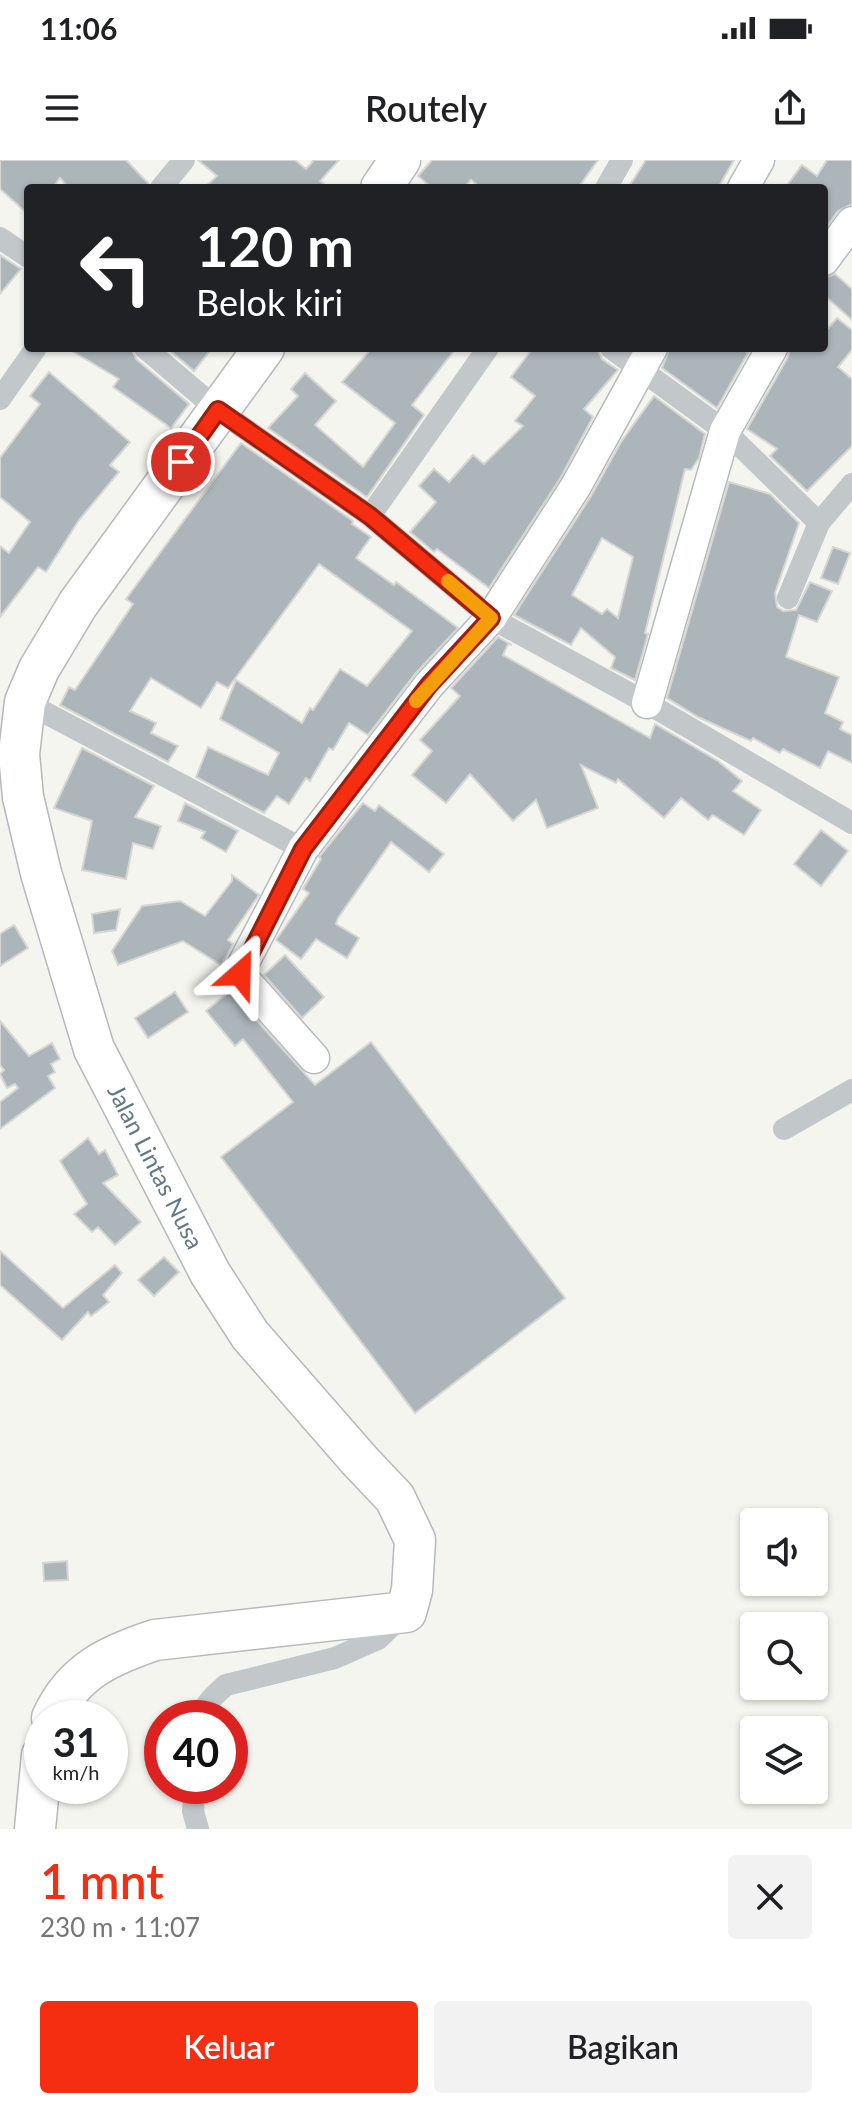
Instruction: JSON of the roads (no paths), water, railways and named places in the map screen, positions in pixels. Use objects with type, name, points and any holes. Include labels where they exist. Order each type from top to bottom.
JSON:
[{"type":"highway","name":"Jalan Lintas Nusa","points":[[261,352],[78,604],[39,669],[25,702],[19,754],[23,797],[41,873],[94,1049],[210,1273],[250,1335],[395,1498],[415,1540],[412,1590],[406,1612]]},
{"type":"highway","points":[[62,1700],[101,1661],[155,1640],[406,1612]]},
{"type":"highway","points":[[35,1829],[37,1804]]},
{"type":"street","points":[[164,184],[184,160]]},
{"type":"street","points":[[608,184],[622,160]]},
{"type":"street","points":[[745,184],[759,160]]},
{"type":"street","points":[[828,255],[852,222]]},
{"type":"street","points":[[0,238],[24,254]]},
{"type":"street","points":[[0,399],[33,352]]},
{"type":"street","points":[[150,352],[218,410],[370,516],[491,618],[647,703],[852,823]]},
{"type":"street","points":[[370,516],[485,352]]},
{"type":"street","points":[[624,352],[646,359],[819,523]]},
{"type":"street","points":[[647,703],[725,431],[770,352]]},
{"type":"street","points":[[314,1058],[240,974],[303,849],[429,685],[491,618],[576,486],[646,359]]},
{"type":"street","points":[[788,598],[819,523],[852,484]]},
{"type":"street","points":[[25,702],[303,849]]},
{"type":"street","points":[[784,1129],[852,1090]]},
{"type":"street","points":[[210,1700],[226,1685],[335,1658],[378,1639],[406,1612]]},
{"type":"street","points":[[194,1804],[198,1829]]}]
